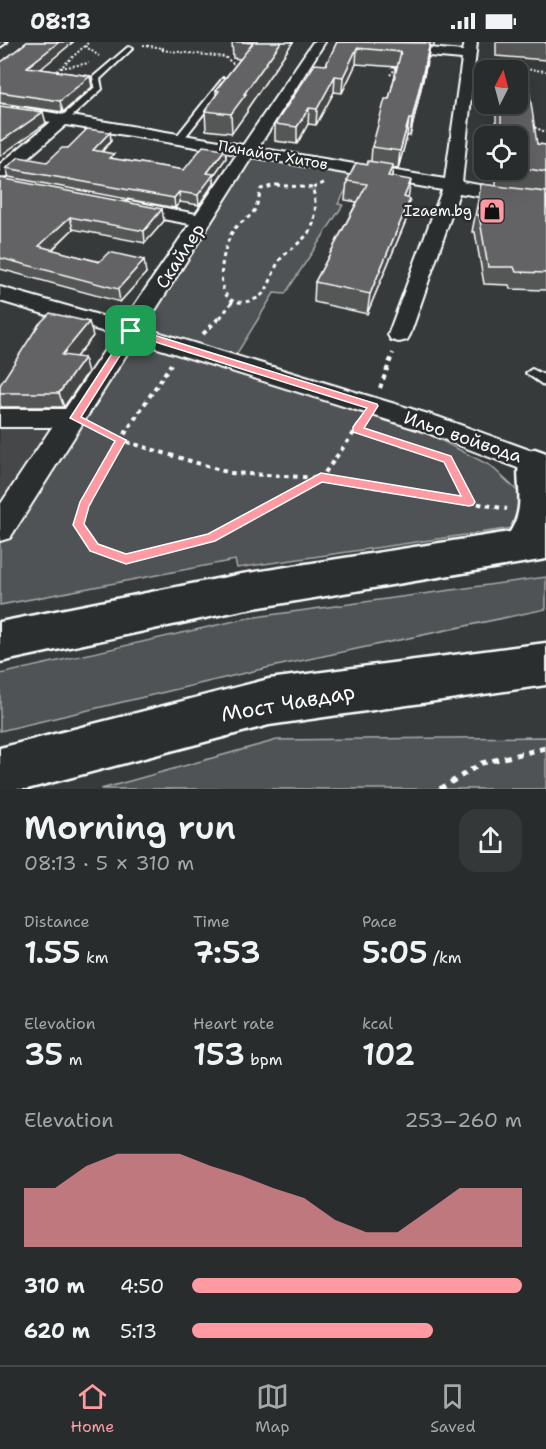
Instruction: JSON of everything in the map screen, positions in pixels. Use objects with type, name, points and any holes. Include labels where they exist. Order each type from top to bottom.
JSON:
[{"type":"main road","points":[[0,642],[528,533],[537,523],[540,466]]},
{"type":"main road","name":"Мост Чавдар","points":[[0,771],[269,702],[546,664]]},
{"type":"street","name":"Скайлер","points":[[0,529],[322,42]]},
{"type":"street","points":[[379,48],[470,49],[453,186],[399,335]]},
{"type":"street","name":"Панайот Хитов","points":[[0,109],[546,202]]},
{"type":"street","points":[[4,181],[64,119]]},
{"type":"street","points":[[113,204],[203,221]]},
{"type":"street","name":"Ильо войвода","points":[[0,294],[131,331],[374,406],[540,466]]},
{"type":"street","points":[[0,418],[75,418]]},
{"type":"lane","points":[[64,119],[99,87],[96,79],[132,46]]},
{"type":"lane","points":[[179,139],[237,66]]},
{"type":"lane","points":[[532,373],[546,382]]},
{"type":"path","points":[[60,79],[50,77],[89,42]]},
{"type":"path","points":[[85,46],[99,56]]},
{"type":"path","points":[[132,46],[225,57],[237,66]]},
{"type":"path","points":[[470,49],[497,67],[546,71]]},
{"type":"path","points":[[60,68],[91,63]]},
{"type":"path","points":[[465,90],[474,97]]},
{"type":"path","points":[[524,123],[546,132]]},
{"type":"path","points":[[296,184],[313,188],[316,210],[313,226],[304,240],[283,257],[272,271],[263,294],[251,301],[233,301],[223,292],[220,279],[233,231],[251,215],[258,205],[261,189],[276,185],[296,184]]},
{"type":"path","points":[[233,301],[218,321],[185,348],[163,373],[84,505],[78,525],[94,548],[126,559],[211,538],[321,478],[374,406],[399,335]]},
{"type":"path","points":[[75,418],[121,440],[230,473],[321,478],[469,502],[528,533]]},
{"type":"path","points":[[357,429],[447,459],[469,502]]},
{"type":"path","points":[[440,789],[482,763],[546,748]]},
{"type":"shaded area","points":[[248,151],[358,169],[338,204],[343,205],[285,294],[274,293],[231,363],[374,406],[491,466],[526,499],[513,528],[237,568],[235,560],[0,605],[0,529]]},
{"type":"shaded area","points":[[75,418],[0,529],[0,420]]},
{"type":"shaded area","points":[[546,577],[546,609],[262,669],[0,731],[0,674],[248,618]]},
{"type":"shaded area","points":[[546,737],[546,789],[101,789],[277,740]]},
{"type":"building","points":[[27,42],[59,42],[27,67],[90,76],[60,101],[0,92],[0,63]]},
{"type":"building","points":[[241,42],[281,42],[231,114],[205,111],[219,91],[216,90],[253,43]]},
{"type":"building","points":[[337,42],[430,43],[412,119],[409,119],[400,151],[372,147],[385,99],[389,99],[401,52],[357,48],[343,77],[335,76],[317,109],[309,108],[297,127],[275,124],[315,64],[326,65]]},
{"type":"building","points":[[528,82],[537,144],[546,145],[546,172],[528,169],[528,126],[501,126],[501,114],[528,114]]},
{"type":"building","points":[[0,106],[43,112],[0,142]]},
{"type":"building","points":[[87,129],[110,132],[93,150],[114,154],[109,158],[184,170],[203,146],[225,149],[207,173],[214,174],[198,195],[179,192],[174,198],[6,168],[19,157],[47,162],[62,148],[68,148]]},
{"type":"building","points":[[368,161],[393,165],[388,176],[411,180],[404,197],[410,199],[370,294],[315,282],[367,184],[347,181],[356,163],[367,165]]},
{"type":"building","points":[[0,178],[162,209],[144,231],[70,217],[39,246],[99,262],[109,252],[144,260],[118,289],[0,258]]},
{"type":"building","points":[[481,184],[546,192],[546,273],[516,272],[514,267],[488,267],[479,215],[476,215]]},
{"type":"building","points":[[50,313],[89,322],[62,355],[84,358],[59,393],[0,393],[0,385],[39,324]]},
{"type":"place","name":"Izaem.bg","points":[[492,211]]},
{"type":"route","points":[[131,331],[374,406],[357,429],[447,459],[469,502],[321,478],[211,538],[126,559],[94,548],[78,525],[84,505],[121,440],[75,418],[131,331]]}]
